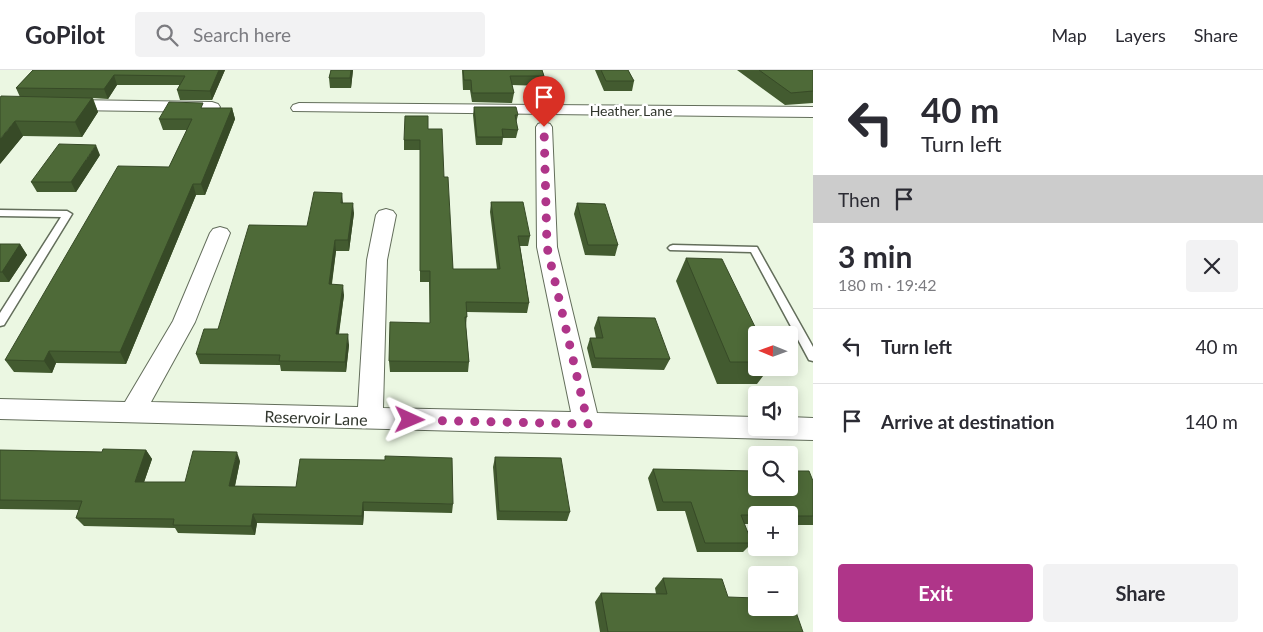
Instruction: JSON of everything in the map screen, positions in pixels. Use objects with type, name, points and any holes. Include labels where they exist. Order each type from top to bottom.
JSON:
[{"type":"street","points":[[0,104],[212,107]]},
{"type":"street","name":"Heather Lane","points":[[299,108],[813,112]]},
{"type":"street","points":[[544,127],[547,247],[588,424]]},
{"type":"street","points":[[370,419],[377,260],[386,215]]},
{"type":"street","points":[[132,413],[184,322],[220,233]]},
{"type":"street","name":"Reservoir Lane","points":[[0,409],[813,429]]},
{"type":"lane","points":[[0,213],[66,214],[0,322]]},
{"type":"lane","points":[[673,248],[754,249],[813,357]]},
{"type":"building","points":[[33,70],[219,70],[210,91],[177,90],[185,76],[114,75],[104,89],[16,88]]},
{"type":"building","points":[[331,70],[351,70],[350,78],[329,78]]},
{"type":"building","points":[[463,70],[542,70],[544,76],[510,76],[514,93],[472,93],[471,80],[464,80]]},
{"type":"building","points":[[601,70],[628,70],[634,81],[606,81]]},
{"type":"building","points":[[759,70],[813,70],[813,91],[791,93]]},
{"type":"building","points":[[1,96],[92,98],[75,122],[15,121],[0,139]]},
{"type":"building","points":[[169,102],[203,103],[201,108],[232,108],[201,184],[193,184],[120,352],[49,351],[44,361],[5,360],[118,166],[169,167],[192,119],[159,119]]},
{"type":"building","points":[[474,107],[516,107],[518,115],[515,115],[518,130],[502,129],[503,137],[477,137]]},
{"type":"building","points":[[405,116],[428,116],[428,129],[442,129],[444,177],[448,177],[453,269],[500,269],[491,202],[523,202],[530,236],[518,236],[529,303],[466,302],[467,317],[465,317],[469,362],[389,361],[390,322],[430,323],[430,271],[420,271],[420,140],[404,140]]},
{"type":"building","points":[[59,144],[96,145],[71,182],[31,182]]},
{"type":"building","points":[[314,192],[342,193],[341,203],[353,203],[348,240],[335,240],[329,284],[343,285],[336,334],[348,334],[345,362],[279,361],[280,355],[196,354],[204,329],[218,329],[249,225],[307,226]]},
{"type":"building","points":[[577,203],[605,204],[618,245],[588,245]]},
{"type":"building","points":[[0,244],[20,244],[2,272],[0,272]]},
{"type":"building","points":[[686,258],[722,259],[755,326],[748,326],[748,362],[730,362]]},
{"type":"building","points":[[598,317],[655,318],[670,359],[595,358],[590,338],[603,338]]},
{"type":"building","points":[[103,449],[146,450],[135,482],[185,482],[193,451],[237,452],[229,486],[296,487],[300,459],[385,460],[385,456],[452,458],[453,504],[363,502],[362,516],[253,514],[251,526],[173,525],[174,519],[76,518],[82,501],[0,500],[0,450],[102,452]]},
{"type":"building","points":[[495,457],[561,458],[570,512],[499,511]]},
{"type":"building","points":[[653,469],[748,471],[748,496],[798,496],[798,471],[809,471],[813,481],[813,516],[798,516],[798,506],[748,506],[748,515],[741,515],[748,533],[748,543],[705,543],[691,502],[663,502]]},
{"type":"building","points":[[663,578],[722,579],[728,597],[748,598],[748,616],[797,616],[803,632],[608,632],[601,593],[667,594]]},
{"type":"route","points":[[410,420],[588,424],[547,247],[544,127]]}]
